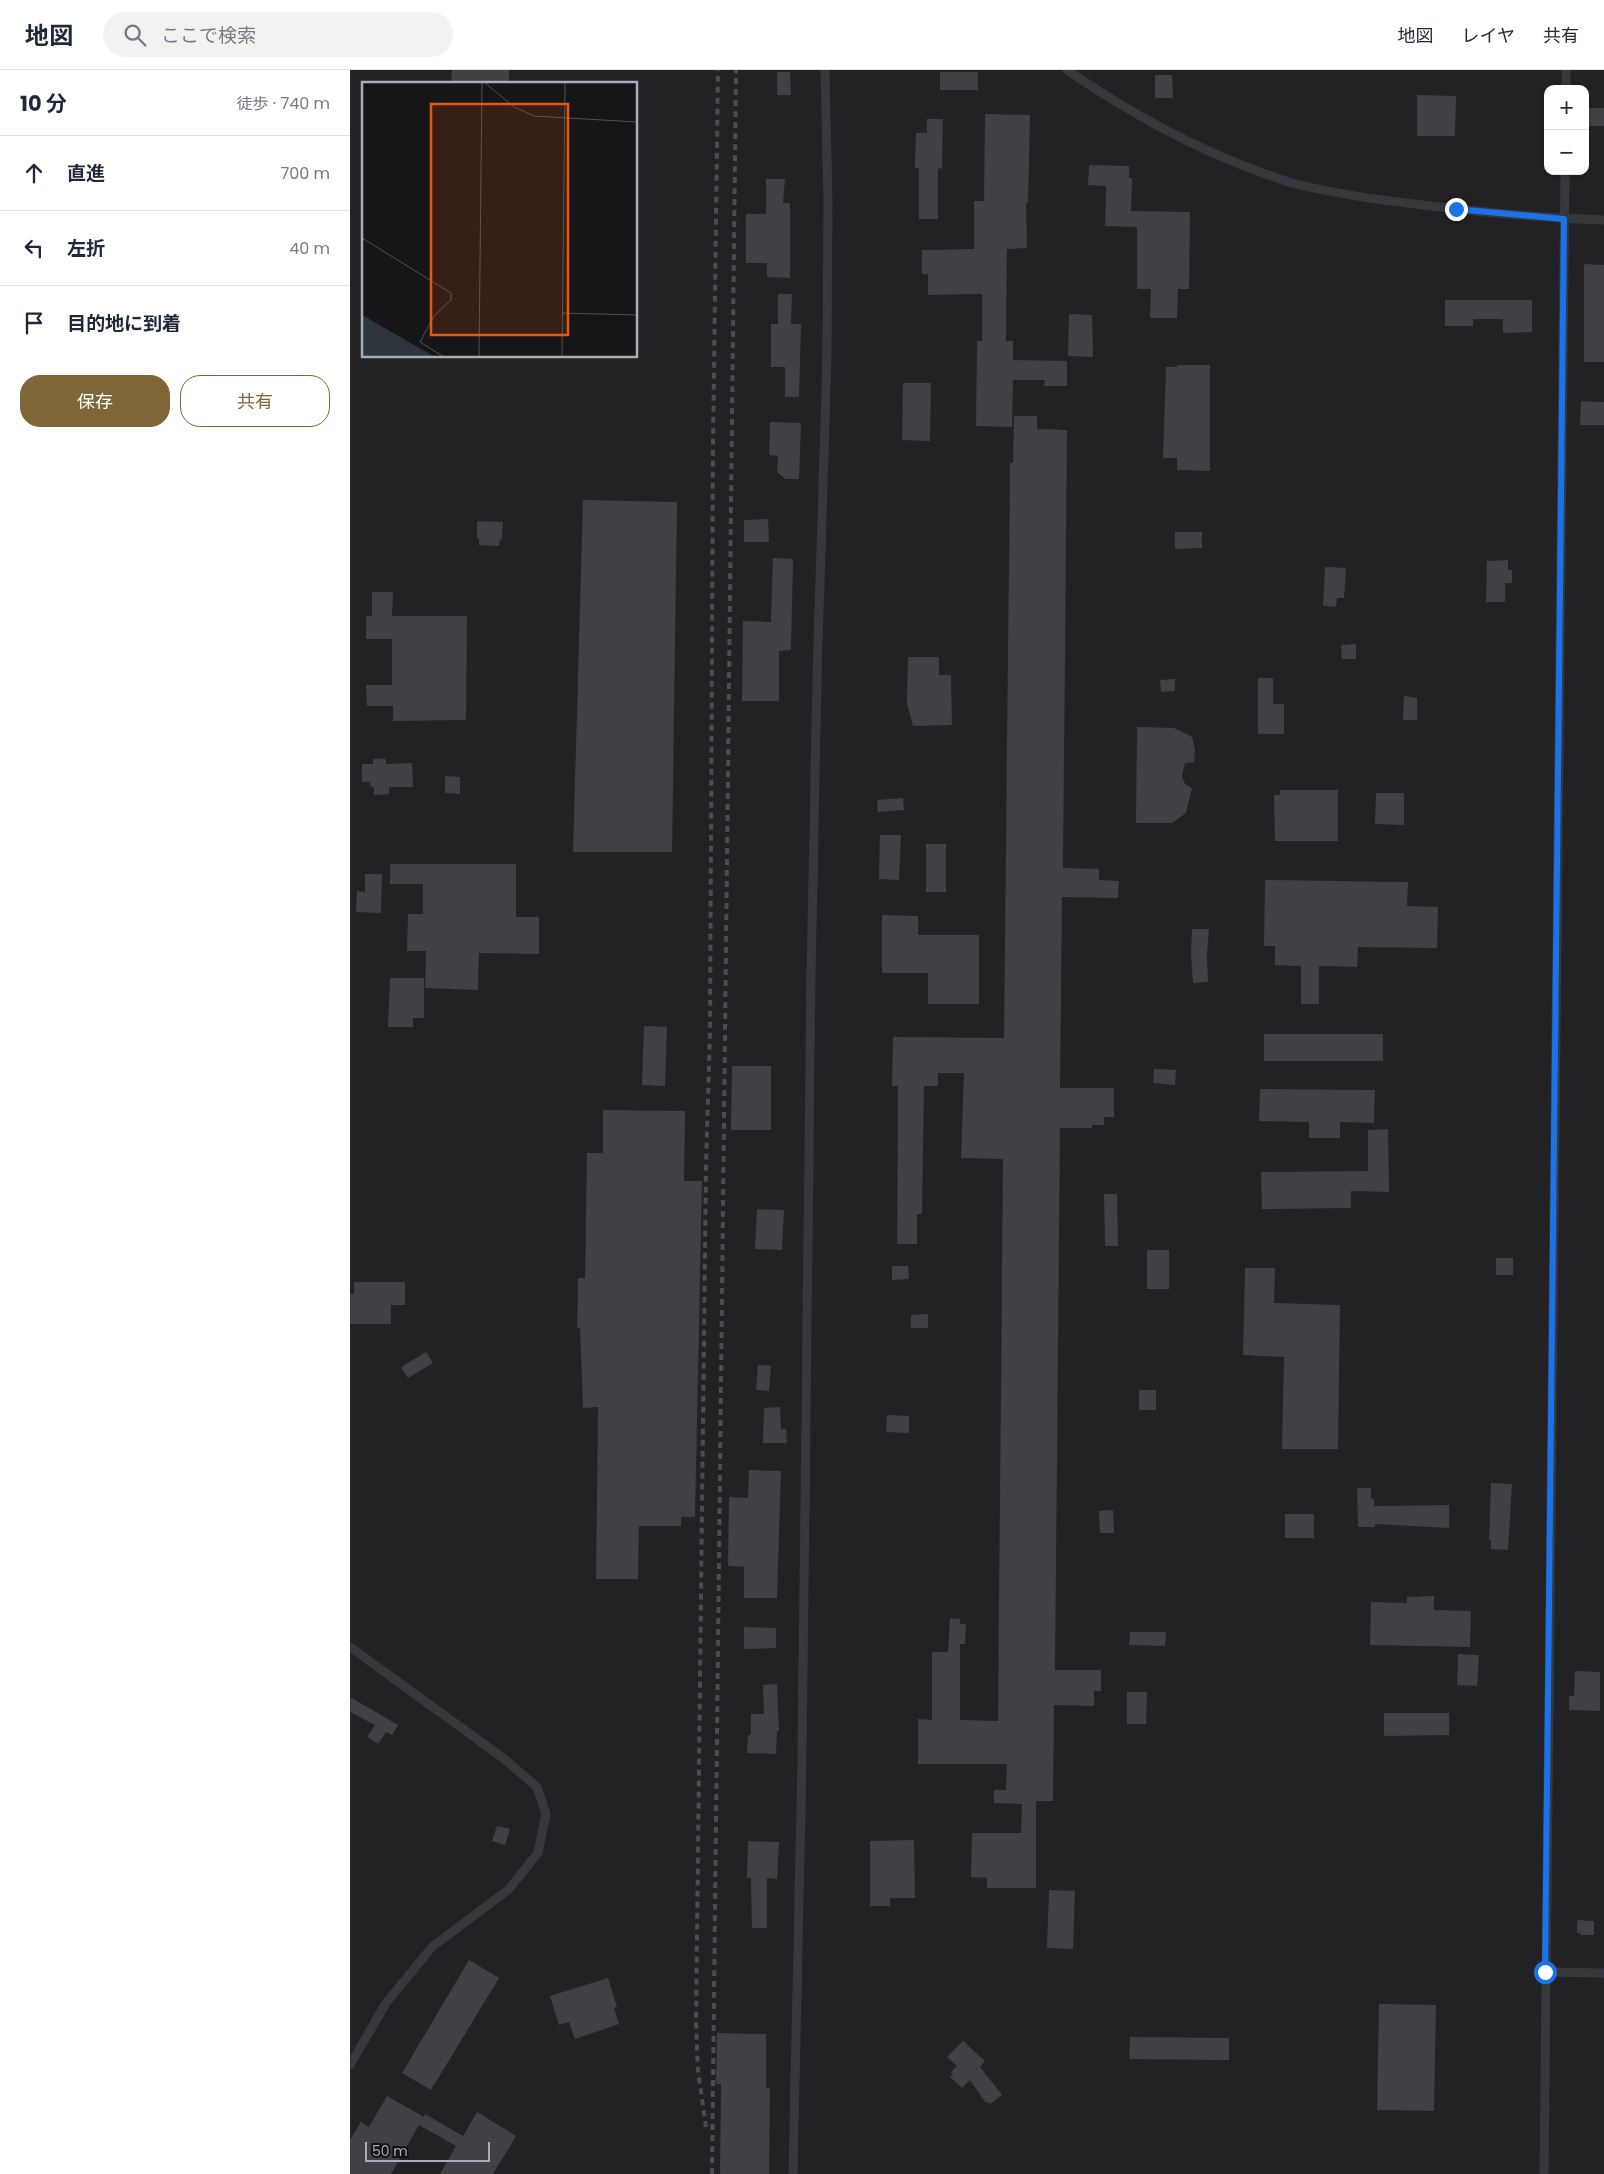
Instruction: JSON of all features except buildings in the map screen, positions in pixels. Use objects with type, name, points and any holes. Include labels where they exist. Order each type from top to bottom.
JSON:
[{"type":"lane","points":[[793,2174],[802,1760],[817,667],[827,358],[828,199],[825,70]]},
{"type":"lane","points":[[1067,70],[1109,99],[1165,130],[1229,161],[1295,184],[1374,200],[1526,217],[1604,220]]},
{"type":"lane","points":[[1566,70],[1566,85]]},
{"type":"lane","points":[[1544,2174],[1565,175]]},
{"type":"lane","points":[[350,1647],[503,1758],[537,1788],[546,1814],[538,1853],[509,1890],[432,1947],[386,2003],[350,2065]]},
{"type":"lane","points":[[1545,1972],[1604,1973]]},
{"type":"shaded area","points":[[350,70],[1604,70],[1604,2174],[350,2174]]},
{"type":"railway","points":[[706,2127],[698,2071],[696,2024],[706,1165],[710,1031],[713,446],[718,70]]},
{"type":"railway","points":[[712,2174],[736,70]]},
{"type":"route","points":[[1456,209],[1526,217],[1564,219],[1545,1972]]}]
